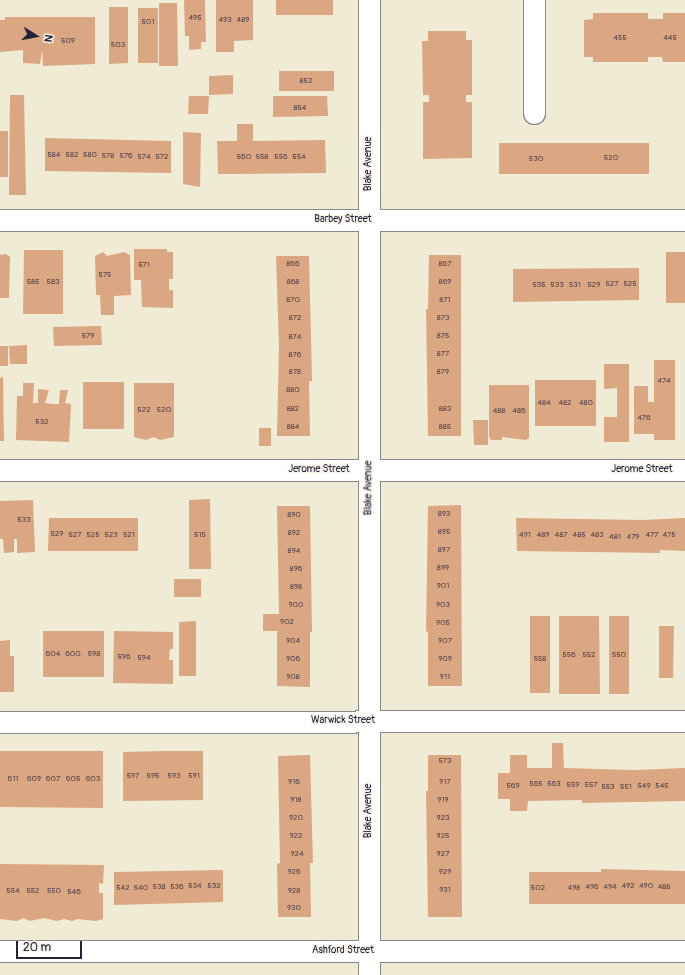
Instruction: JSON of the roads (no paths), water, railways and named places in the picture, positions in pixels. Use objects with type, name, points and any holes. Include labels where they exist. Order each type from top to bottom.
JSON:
[{"type":"street","name":"Blake Avenue","points":[[369,0],[369,975]]},
{"type":"street","points":[[534,0],[534,113]]},
{"type":"street","name":"Barbey Street","points":[[0,220],[685,220]]},
{"type":"street","name":"Jerome Street","points":[[0,470],[685,470]]},
{"type":"street","name":"Warwick Street","points":[[0,722],[685,721]]},
{"type":"street","name":"Ashford Street","points":[[0,951],[685,951]]}]
